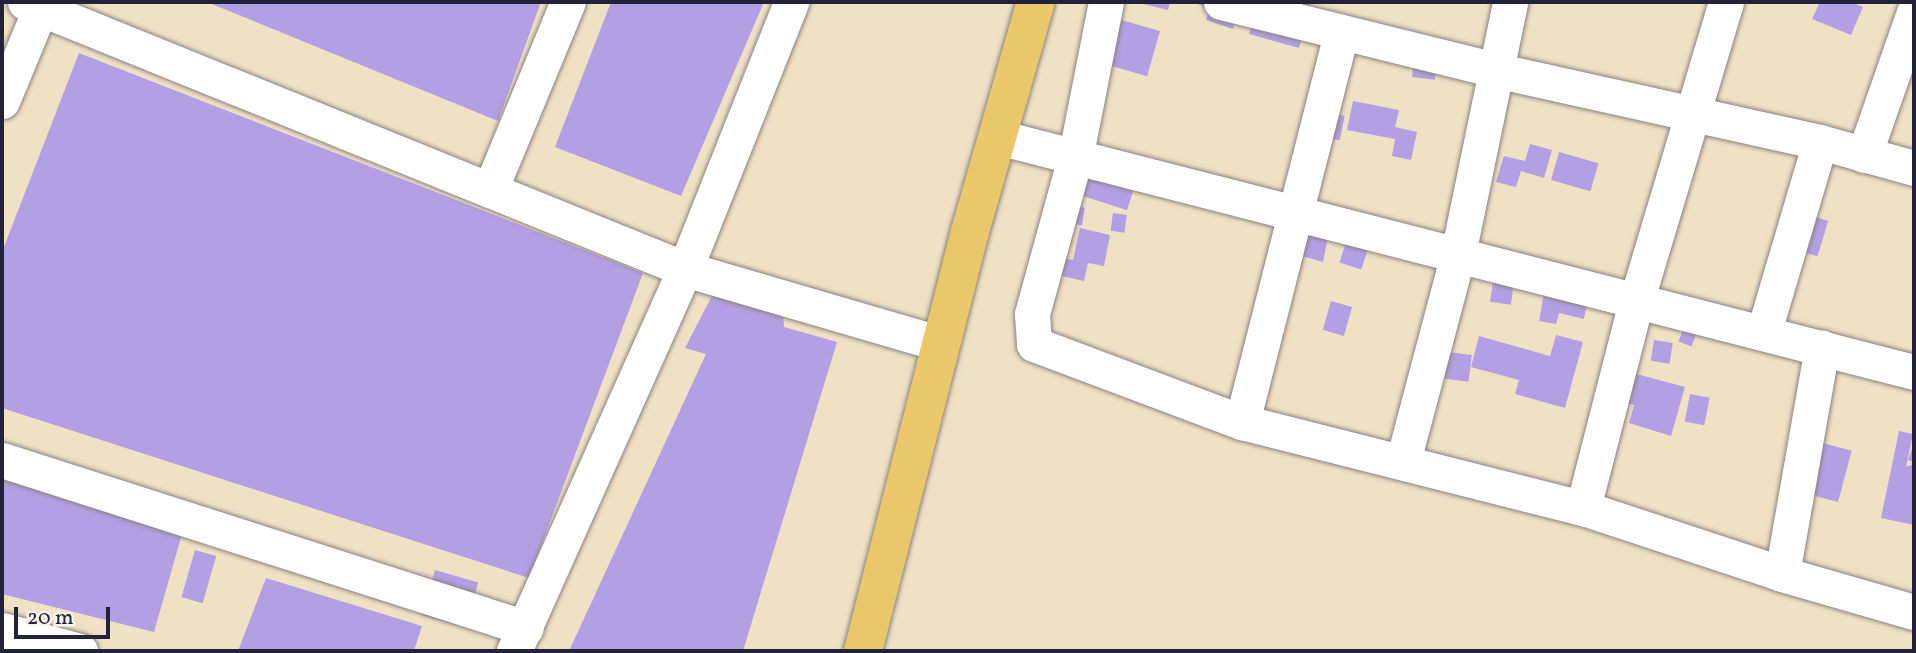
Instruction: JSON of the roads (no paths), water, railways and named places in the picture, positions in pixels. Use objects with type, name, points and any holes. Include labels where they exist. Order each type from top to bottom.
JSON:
[{"type":"main road","points":[[863,651],[941,344],[1036,2]]},
{"type":"street","points":[[490,190],[568,2]]},
{"type":"street","points":[[2,460],[520,639],[685,269],[790,2]]},
{"type":"street","points":[[1106,2],[1076,154],[1032,314],[1034,344],[1242,422],[1583,508],[1782,574],[1914,612]]},
{"type":"street","points":[[1220,2],[1495,70],[1821,142],[1914,169]]},
{"type":"street","points":[[1403,461],[1458,254],[1510,2]]},
{"type":"street","points":[[1583,508],[1636,302],[1726,2]]},
{"type":"street","points":[[2,101],[36,4],[685,269],[941,344]]},
{"type":"street","points":[[1864,155],[1914,12]]},
{"type":"street","points":[[1242,422],[1341,33]]},
{"type":"street","points":[[998,137],[1076,154],[1636,302],[1764,331],[1914,372]]},
{"type":"street","points":[[1764,331],[1821,142]]},
{"type":"street","points":[[1782,574],[1822,348]]},
{"type":"street","points":[[2,629],[80,651]]}]
